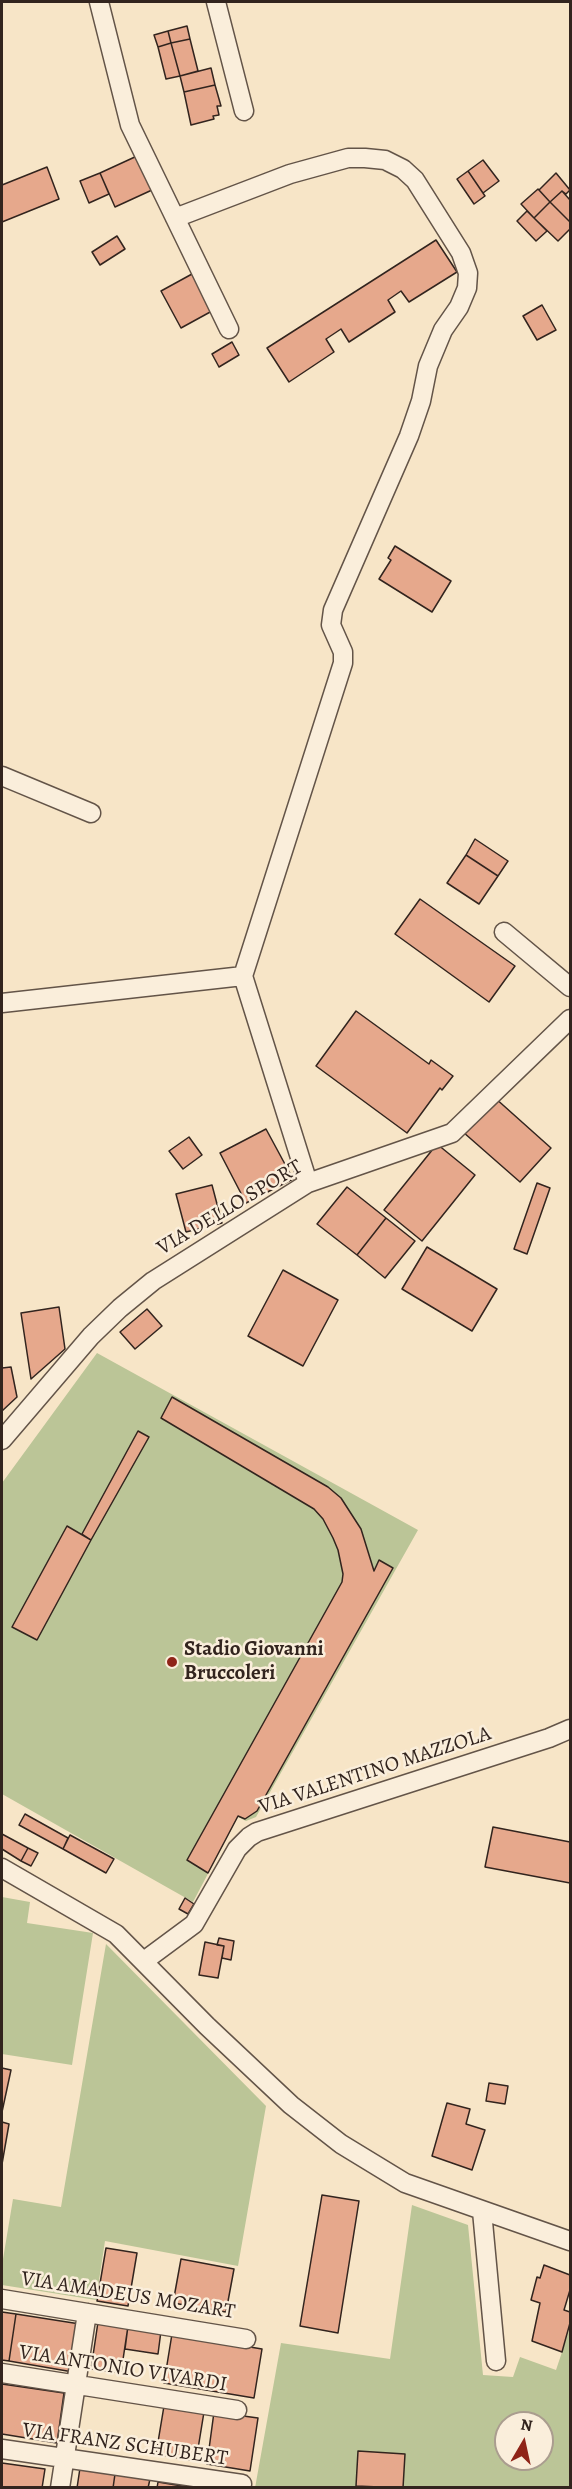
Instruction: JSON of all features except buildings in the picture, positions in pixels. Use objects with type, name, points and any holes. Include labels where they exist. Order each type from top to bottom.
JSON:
[{"type":"street","points":[[99,2],[130,125],[229,329]]},
{"type":"street","points":[[216,2],[244,111]]},
{"type":"street","points":[[175,218],[290,174],[348,158],[386,160],[415,180],[461,253],[468,273],[467,288],[459,308],[443,330],[428,366],[421,401],[409,436],[333,610],[331,625],[343,652],[343,663],[243,976],[308,1183]]},
{"type":"street","points":[[2,776],[91,813]]},
{"type":"street","points":[[504,932],[570,987]]},
{"type":"street","points":[[2,1003],[243,976]]},
{"type":"street","name":"VIA DELLO SPORT","points":[[2,1440],[91,1336],[153,1281],[308,1183],[452,1133],[570,1019]]},
{"type":"street","name":"VIA VALENTINO MAZZOLA","points":[[144,1961],[194,1924],[237,1849],[257,1832],[549,1738],[570,1729]]},
{"type":"street","points":[[2,1868],[105,1926],[127,1943],[207,2025],[291,2105],[323,2131],[369,2162],[405,2183],[570,2241]]},
{"type":"street","points":[[482,2211],[496,2361]]},
{"type":"street","name":"VIA AMADEUS MOZART","points":[[2,2299],[246,2339]]},
{"type":"street","points":[[60,2487],[87,2313]]},
{"type":"street","name":"VIA ANTONIO VIVARDI","points":[[2,2373],[237,2410]]},
{"type":"street","name":"VIA FRANZ SCHUBERT","points":[[2,2449],[242,2484]]},
{"type":"green space","name":"Stadio Giovanni Bruccoleri","points":[[97,1353],[418,1530],[256,1817],[246,1821],[238,1817],[193,1902],[2,1794],[2,1483]]},
{"type":"green space","points":[[2,1897],[30,1902],[27,1923],[93,1933],[72,2065],[2,2054]]},
{"type":"green space","points":[[106,1944],[266,2106],[238,2266],[105,2241],[96,2300],[2,2285],[2,2265],[13,2199],[61,2207]]},
{"type":"green space","points":[[412,2205],[468,2225],[483,2375],[513,2377],[520,2357],[556,2370],[570,2328],[570,2487],[255,2488],[281,2343],[390,2359]]},
{"type":"place","name":"Stadio Giovanni Bruccoleri","points":[[172,1662]]}]
